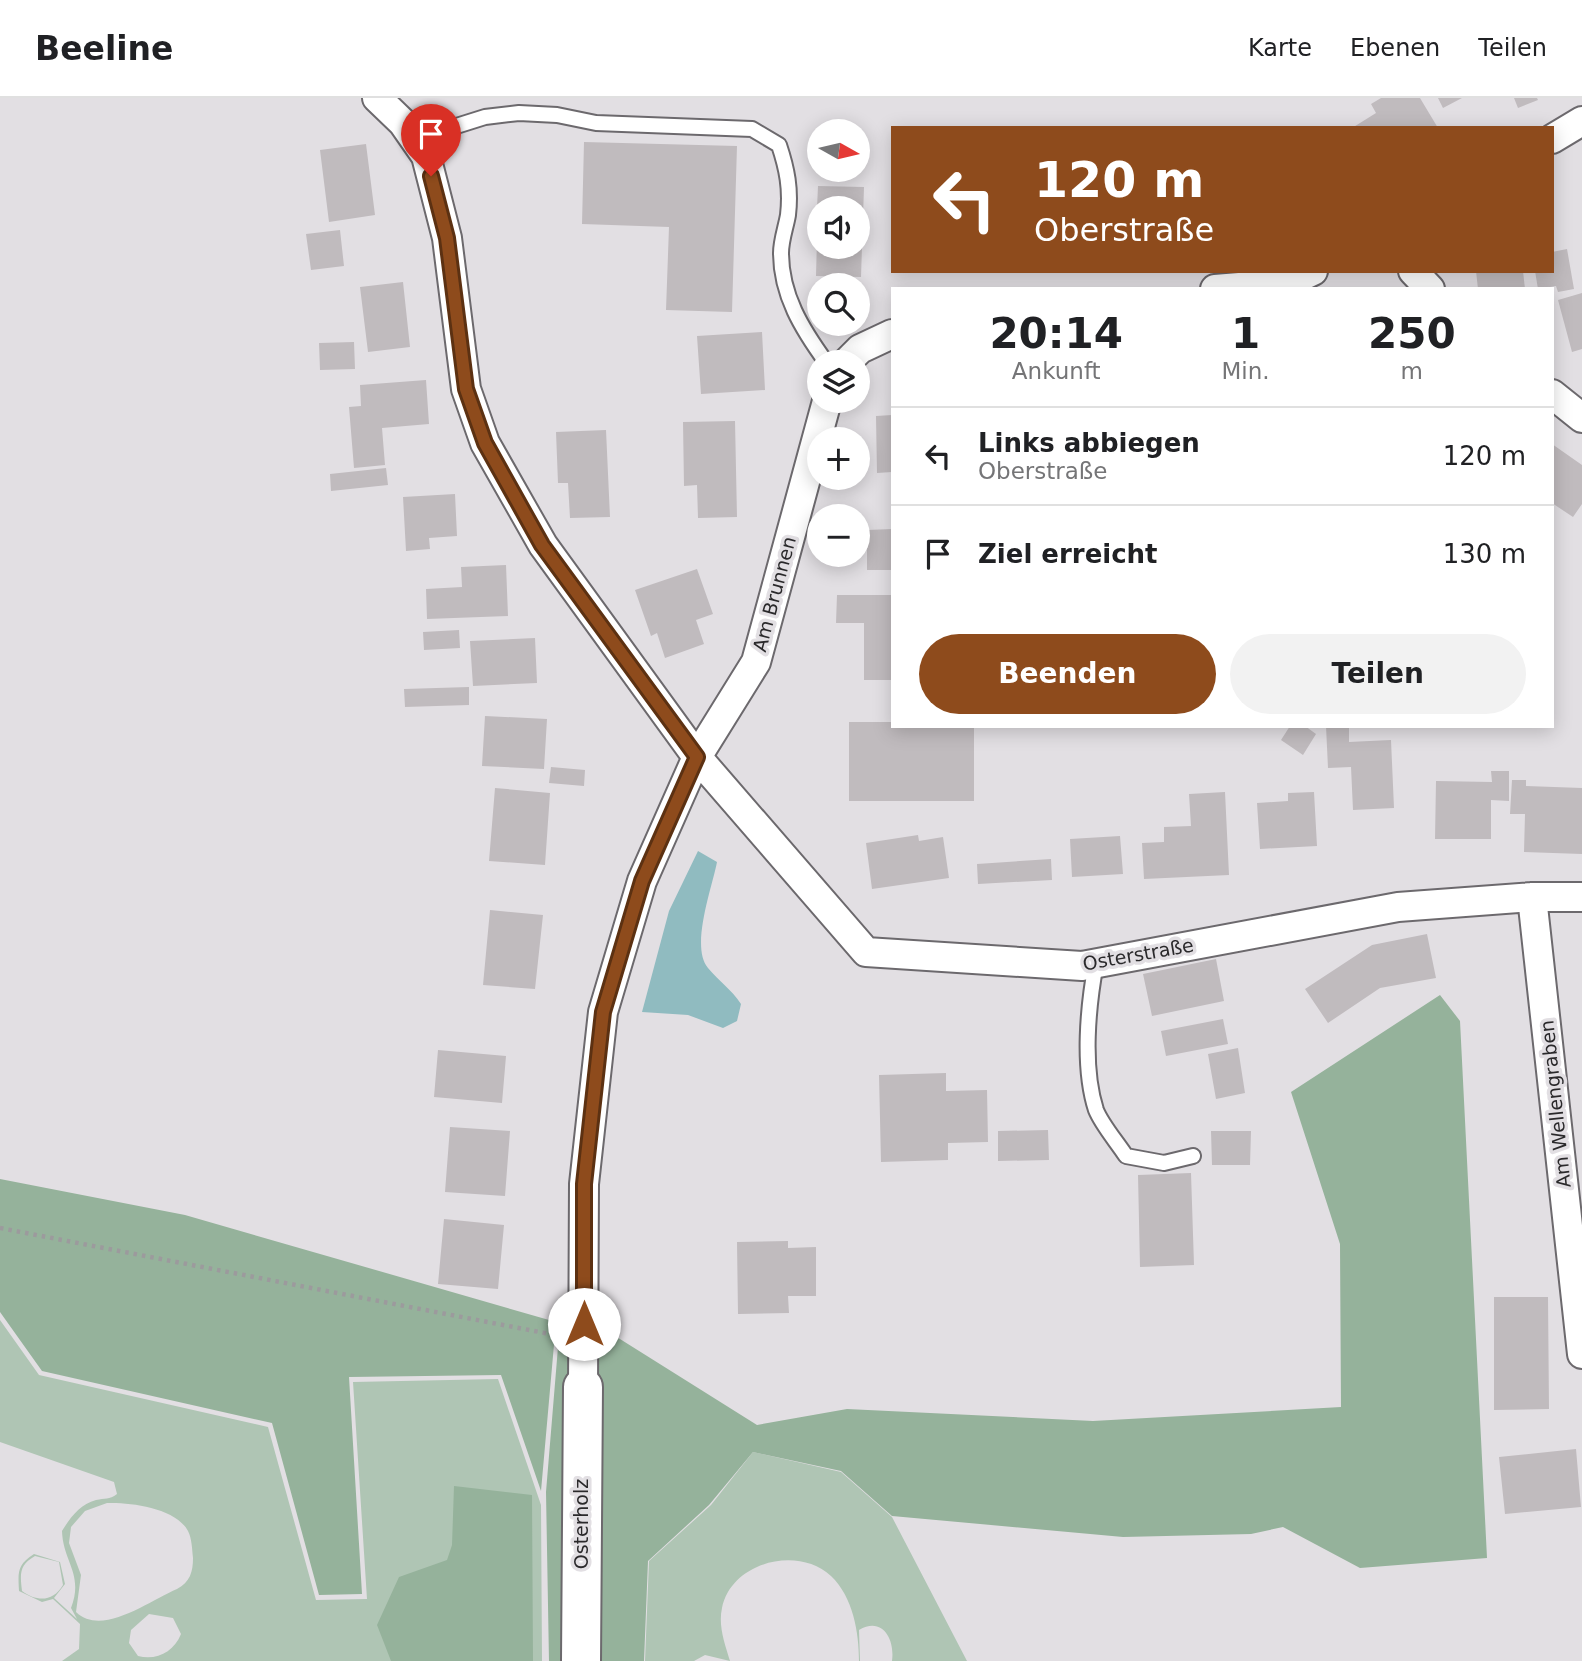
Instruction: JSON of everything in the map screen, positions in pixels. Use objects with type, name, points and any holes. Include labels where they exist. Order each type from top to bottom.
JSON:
[{"type":"street","points":[[377,98],[403,123],[426,156]]},
{"type":"street","points":[[1554,138],[1582,121]]},
{"type":"street","name":"Osterstraße","points":[[426,156],[447,238],[466,389],[485,443],[542,545],[697,757],[866,952],[1082,966],[1398,907],[1532,897],[1582,897]]},
{"type":"street","points":[[1239,287],[1288,283],[1309,273]]},
{"type":"street","points":[[1415,273],[1428,287]]},
{"type":"street","points":[[859,350],[891,334]]},
{"type":"street","points":[[1554,396],[1582,418]]},
{"type":"street","name":"Am Brunnen","points":[[583,1387],[584,1184],[603,1012],[642,881],[697,757],[756,662],[824,413]]},
{"type":"street","name":"Am Wellengraben","points":[[1532,897],[1582,1354]]},
{"type":"street","name":"Osterholz","points":[[581,1661],[583,1387]]},
{"type":"lane","points":[[426,156],[432,143],[450,128],[485,117],[519,113],[557,115],[596,123],[752,129],[779,145],[790,177],[788,214],[781,250],[784,287],[805,333],[817,350]]},
{"type":"lane","points":[[1096,963],[1088,1004],[1089,1057],[1097,1111],[1126,1156],[1164,1163],[1192,1156]]},
{"type":"path","points":[[0,1228],[583,1340]]},
{"type":"green space","points":[[1440,995],[1460,1021],[1487,1558],[1360,1568],[1283,1527],[1251,1534],[1123,1537],[892,1516],[841,1471],[753,1452],[709,1505],[648,1561],[644,1661],[549,1661],[546,1492],[560,1323],[612,1334],[757,1425],[847,1409],[1093,1421],[1341,1407],[1340,1244],[1291,1092]]},
{"type":"green space","points":[[0,1179],[185,1215],[556,1322],[541,1491],[501,1375],[349,1377],[362,1594],[319,1595],[272,1423],[42,1371],[0,1312]]},
{"type":"green space","points":[[0,1320],[39,1375],[268,1427],[316,1600],[367,1599],[353,1382],[498,1379],[541,1505],[542,1661],[62,1661],[79,1649],[80,1624],[53,1599],[42,1602],[19,1591],[20,1570],[24,1562],[34,1554],[60,1562],[65,1584],[54,1598],[77,1619],[71,1608],[74,1577],[62,1531],[80,1508],[117,1494],[114,1482],[0,1442]],"holes":[[[107,1503],[140,1505],[174,1517],[188,1531],[193,1563],[188,1580],[177,1589],[126,1614],[99,1621],[87,1619],[76,1612],[81,1575],[69,1543],[71,1527],[85,1511]],[[35,1556],[59,1562],[63,1585],[59,1591],[44,1598],[33,1597],[22,1591],[22,1570]],[[149,1614],[173,1618],[181,1634],[174,1646],[164,1654],[145,1657],[138,1656],[129,1643],[131,1630]]]},
{"type":"green space","points":[[753,1452],[841,1472],[892,1517],[967,1661],[892,1661],[891,1645],[886,1632],[875,1626],[867,1626],[859,1630],[859,1661],[858,1638],[850,1604],[839,1584],[817,1567],[801,1561],[784,1560],[752,1569],[738,1579],[728,1592],[721,1621],[730,1661],[705,1655],[694,1661],[645,1661],[649,1561],[711,1505]]},
{"type":"green space","points":[[454,1486],[532,1495],[533,1661],[391,1661],[377,1625],[399,1577],[447,1560],[452,1545]]},
{"type":"water","points":[[698,851],[717,862],[702,932],[703,958],[708,968],[741,1004],[737,1021],[723,1028],[688,1015],[642,1012],[669,911]]},
{"type":"building","points":[[1381,98],[1420,98],[1437,126],[1355,126],[1376,113],[1371,104]]},
{"type":"building","points":[[1438,98],[1462,98],[1443,108]]},
{"type":"building","points":[[1514,98],[1537,98],[1538,100],[1518,108]]},
{"type":"building","points":[[584,142],[737,146],[732,312],[666,310],[669,227],[582,224]]},
{"type":"building","points":[[366,144],[375,215],[329,222],[320,150]]},
{"type":"building","points":[[818,186],[864,187],[864,196],[818,196]]},
{"type":"building","points":[[340,230],[344,266],[311,270],[306,234]]},
{"type":"building","points":[[1567,249],[1574,289],[1558,292],[1556,286],[1538,287],[1535,273],[1554,273],[1554,252]]},
{"type":"building","points":[[816,259],[862,259],[861,273],[816,273]]},
{"type":"building","points":[[1476,273],[1523,273],[1525,287],[1478,287]]},
{"type":"building","points":[[403,282],[410,347],[368,352],[360,287]]},
{"type":"building","points":[[1582,293],[1582,349],[1572,352],[1558,300]]},
{"type":"building","points":[[762,332],[765,390],[701,394],[697,336]]},
{"type":"building","points":[[354,342],[355,369],[320,370],[319,343]]},
{"type":"building","points":[[426,380],[429,424],[382,428],[385,465],[354,468],[349,407],[361,406],[360,385]]},
{"type":"building","points":[[891,415],[891,472],[877,473],[876,416]]},
{"type":"building","points":[[735,421],[737,517],[698,518],[697,485],[684,486],[683,422]]},
{"type":"building","points":[[606,430],[610,517],[570,518],[568,483],[558,483],[556,432]]},
{"type":"building","points":[[1554,445],[1582,465],[1582,504],[1573,517],[1554,504]]},
{"type":"building","points":[[386,468],[388,485],[331,491],[330,474]]},
{"type":"building","points":[[455,494],[457,536],[429,538],[430,549],[406,551],[403,497]]},
{"type":"building","points":[[891,529],[891,570],[867,570],[867,567],[870,567],[870,530]]},
{"type":"building","points":[[506,565],[508,616],[427,619],[426,589],[462,587],[461,567]]},
{"type":"building","points":[[697,569],[713,614],[696,620],[704,644],[665,658],[657,633],[651,636],[635,590]]},
{"type":"building","points":[[837,595],[891,595],[891,680],[864,680],[864,623],[836,623]]},
{"type":"building","points":[[459,630],[460,648],[424,650],[423,632]]},
{"type":"building","points":[[535,638],[537,683],[473,686],[470,641]]},
{"type":"building","points":[[469,687],[469,705],[405,707],[404,689]]},
{"type":"building","points":[[485,716],[547,719],[544,769],[482,766]]},
{"type":"building","points":[[849,722],[891,722],[891,728],[974,728],[974,801],[849,801]]},
{"type":"building","points":[[1289,728],[1308,728],[1316,734],[1303,755],[1281,740]]},
{"type":"building","points":[[1326,728],[1349,728],[1349,742],[1391,740],[1394,808],[1353,810],[1351,767],[1328,768]]},
{"type":"building","points":[[551,767],[585,770],[584,786],[549,783]]},
{"type":"building","points":[[1491,771],[1509,771],[1509,801],[1491,800],[1491,839],[1435,839],[1436,781],[1492,782]]},
{"type":"building","points":[[1512,780],[1526,780],[1526,786],[1582,788],[1582,854],[1524,852],[1525,814],[1510,814]]},
{"type":"building","points":[[495,788],[550,793],[545,865],[489,861]]},
{"type":"building","points":[[1225,792],[1229,875],[1144,879],[1142,843],[1164,842],[1164,827],[1191,826],[1189,794]]},
{"type":"building","points":[[1314,792],[1317,846],[1260,849],[1257,803],[1288,801],[1288,793]]},
{"type":"building","points":[[918,835],[919,841],[943,837],[949,878],[872,889],[866,843]]},
{"type":"building","points":[[1120,836],[1123,874],[1072,877],[1070,839]]},
{"type":"building","points":[[1051,859],[1052,880],[978,884],[977,864]]},
{"type":"building","points":[[490,910],[543,915],[535,989],[483,985]]},
{"type":"building","points":[[1427,934],[1436,978],[1380,988],[1328,1023],[1305,989],[1372,945]]},
{"type":"building","points":[[1216,959],[1224,1001],[1152,1016],[1143,974]]},
{"type":"building","points":[[1223,1019],[1228,1044],[1166,1056],[1161,1031]]},
{"type":"building","points":[[1238,1048],[1245,1093],[1216,1099],[1208,1054]]},
{"type":"building","points":[[438,1050],[506,1056],[502,1103],[434,1097]]},
{"type":"building","points":[[946,1073],[946,1091],[987,1090],[988,1142],[948,1143],[948,1160],[881,1162],[879,1075]]},
{"type":"building","points":[[450,1127],[510,1131],[505,1196],[445,1192]]},
{"type":"building","points":[[1048,1130],[1049,1160],[998,1161],[998,1131]]},
{"type":"building","points":[[1211,1131],[1251,1131],[1250,1165],[1212,1165]]},
{"type":"building","points":[[1191,1173],[1194,1265],[1140,1267],[1138,1175]]},
{"type":"building","points":[[444,1219],[504,1225],[498,1289],[438,1284]]},
{"type":"building","points":[[788,1241],[788,1248],[816,1247],[816,1296],[788,1296],[789,1313],[738,1314],[737,1242]]},
{"type":"building","points":[[1494,1297],[1548,1297],[1549,1409],[1494,1410]]},
{"type":"building","points":[[1576,1449],[1581,1507],[1505,1514],[1499,1457]]},
{"type":"route","points":[[431,176],[447,238],[466,389],[485,443],[542,545],[697,757],[642,881],[603,1012],[584,1184],[584,1324]]}]
